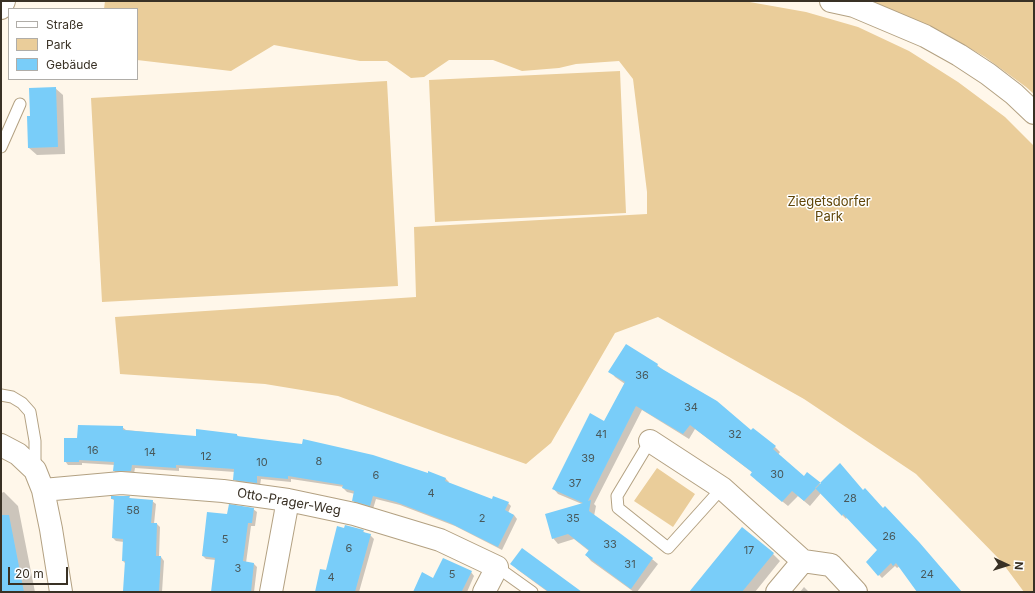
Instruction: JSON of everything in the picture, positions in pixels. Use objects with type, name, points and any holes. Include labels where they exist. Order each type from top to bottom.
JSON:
[{"type":"main road","points":[[1,8],[4,1]]},
{"type":"main road","points":[[831,1],[854,6],[925,36],[959,55],[988,74],[1014,94],[1034,113]]},
{"type":"main road","points":[[650,441],[722,488],[803,561],[831,565],[856,592]]},
{"type":"main road","points":[[1,445],[18,454],[35,470],[43,490],[61,592]]},
{"type":"main road","name":"Otto-Prager-Weg","points":[[43,490],[121,483],[223,491],[288,500],[354,514],[440,540],[497,567]]},
{"type":"main road","points":[[271,592],[288,500]]},
{"type":"main road","points":[[777,592],[803,561]]},
{"type":"main road","points":[[484,592],[497,567]]},
{"type":"lane","points":[[1,148],[20,104]]},
{"type":"lane","points":[[1,395],[12,397],[22,403],[30,412],[35,441],[35,470]]},
{"type":"lane","points":[[650,441],[617,496],[618,508],[668,548],[722,488]]},
{"type":"lane","points":[[497,567],[532,592]]},
{"type":"green space","name":"Ziegetsdorfer Park","points":[[105,1],[744,1],[806,12],[858,27],[909,51],[958,82],[1005,117],[1034,146],[1034,592],[1024,592],[1001,561],[916,474],[804,399],[658,317],[615,333],[551,443],[526,464],[338,396],[265,384],[120,374],[115,317],[416,297],[414,227],[647,214],[647,192],[633,79],[619,61],[576,64],[559,68],[522,71],[493,60],[449,60],[424,77],[411,78],[387,61],[360,61],[274,45],[231,71],[138,60],[138,8],[104,8]]},
{"type":"green space","points":[[864,1],[1034,1],[1034,94],[985,57],[940,31],[886,8]]},
{"type":"green space","points":[[620,71],[626,213],[435,222],[429,80]]},
{"type":"green space","points":[[387,81],[398,286],[102,302],[91,98]]},
{"type":"green space","points":[[657,468],[695,494],[673,527],[634,501]]},
{"type":"building","points":[[56,87],[58,147],[28,148],[27,116],[30,116],[29,88]]},
{"type":"building","points":[[626,344],[658,364],[657,366],[717,401],[751,430],[753,428],[776,446],[773,449],[804,476],[807,472],[821,483],[804,501],[792,491],[782,502],[750,475],[752,472],[690,425],[683,434],[636,406],[588,501],[591,500],[589,511],[653,558],[631,589],[585,555],[589,550],[568,534],[552,539],[545,514],[583,503],[552,489],[590,413],[604,421],[625,382],[608,372]]},
{"type":"building","points":[[78,425],[123,426],[123,430],[196,436],[196,429],[302,444],[303,439],[373,455],[428,473],[428,471],[446,478],[445,481],[492,499],[493,496],[509,502],[505,510],[514,515],[498,547],[450,523],[396,502],[373,496],[370,506],[352,501],[354,491],[342,488],[343,485],[288,476],[288,479],[257,476],[257,483],[233,480],[234,469],[176,465],[176,468],[132,465],[131,471],[113,471],[114,462],[79,460],[79,462],[64,462],[64,438],[77,438]]},
{"type":"building","points":[[840,463],[863,490],[865,488],[883,508],[885,506],[919,542],[962,592],[917,592],[896,563],[893,566],[891,563],[878,576],[866,562],[877,550],[843,514],[842,516],[815,488]]},
{"type":"building","points":[[111,496],[130,496],[129,498],[153,500],[151,523],[157,523],[156,556],[161,556],[159,592],[123,591],[125,561],[122,561],[123,539],[112,538],[114,499],[111,499]]},
{"type":"building","points":[[229,504],[254,508],[252,523],[248,523],[243,561],[254,563],[251,592],[211,592],[215,558],[202,556],[207,512],[227,514]]},
{"type":"building","points":[[1,515],[9,515],[24,592],[1,592]]},
{"type":"building","points":[[345,525],[364,530],[363,532],[371,534],[355,592],[315,592],[320,569],[326,570],[337,526],[344,528]]},
{"type":"building","points":[[742,527],[774,553],[742,592],[689,592]]},
{"type":"building","points":[[522,548],[582,592],[549,592],[510,564]]},
{"type":"building","points":[[443,558],[472,571],[462,591],[464,592],[413,592],[422,572],[433,578]]}]
